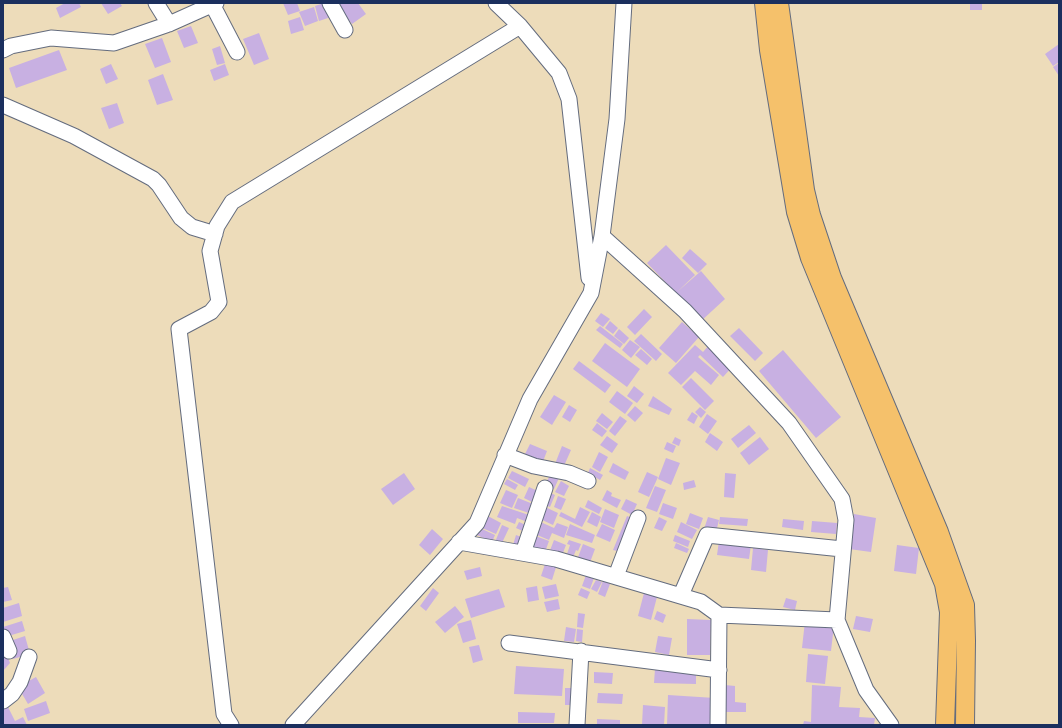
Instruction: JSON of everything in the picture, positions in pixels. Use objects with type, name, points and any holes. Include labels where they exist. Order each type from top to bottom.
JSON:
[{"type":"main road","points":[[764,3],[769,50],[796,212],[810,258],[944,584],[949,612],[945,725]]},
{"type":"main road","points":[[779,3],[805,190],[811,215],[832,278],[939,532],[965,605],[965,725]]},
{"type":"street","points":[[156,3],[169,24]]},
{"type":"street","points":[[330,3],[345,30]]},
{"type":"street","points":[[496,3],[520,26],[559,72],[569,99],[591,292]]},
{"type":"street","points":[[293,725],[477,523],[530,398],[591,292],[602,236],[617,119],[624,3]]},
{"type":"street","points":[[3,50],[11,46],[51,38],[114,43],[169,24],[214,4],[237,52]]},
{"type":"street","points":[[231,725],[224,714],[179,329],[208,313],[219,302],[210,251],[217,226],[232,202],[520,26]]},
{"type":"street","points":[[3,105],[74,136],[153,179],[159,185],[181,218],[192,227],[215,234]]},
{"type":"street","points":[[602,236],[685,311],[789,423],[842,499],[846,520],[842,549],[837,620],[866,690],[892,725]]},
{"type":"street","points":[[505,455],[534,466],[569,473],[588,481]]},
{"type":"street","points":[[523,553],[545,488]]},
{"type":"street","points":[[616,576],[638,518]]},
{"type":"street","points":[[681,595],[707,535],[842,549]]},
{"type":"street","points":[[459,542],[556,559],[681,595],[701,602],[719,615],[837,620]]},
{"type":"street","points":[[719,615],[719,724]]},
{"type":"street","points":[[3,637],[8,651]]},
{"type":"street","points":[[509,643],[581,651],[719,670]]},
{"type":"street","points":[[577,725],[581,651]]},
{"type":"street","points":[[6,694],[20,682],[29,657]]},
{"type":"building","points":[[65,3],[79,3],[81,7],[60,18],[56,8]]},
{"type":"building","points":[[101,3],[120,3],[122,6],[108,14]]},
{"type":"building","points":[[283,3],[297,3],[300,11],[288,15]]},
{"type":"building","points":[[324,3],[331,17],[319,21],[315,6]]},
{"type":"building","points":[[336,3],[358,3],[366,14],[352,24]]},
{"type":"building","points":[[970,3],[982,3],[982,10],[970,10]]},
{"type":"building","points":[[314,7],[318,21],[305,26],[299,12]]},
{"type":"building","points":[[300,17],[304,30],[291,34],[288,21]]},
{"type":"building","points":[[191,26],[198,43],[184,48],[177,31]]},
{"type":"building","points":[[259,33],[269,59],[254,65],[243,39]]},
{"type":"building","points":[[162,38],[171,62],[155,68],[145,44]]},
{"type":"building","points":[[1059,44],[1059,62],[1053,66],[1045,54]]},
{"type":"building","points":[[220,46],[225,63],[217,65],[212,49]]},
{"type":"building","points":[[59,50],[67,70],[16,88],[9,68]]},
{"type":"building","points":[[1059,63],[1059,76],[1053,67]]},
{"type":"building","points":[[111,64],[118,79],[106,84],[100,69]]},
{"type":"building","points":[[225,64],[229,75],[214,81],[210,70]]},
{"type":"building","points":[[163,74],[173,100],[157,105],[148,80]]},
{"type":"building","points":[[117,103],[124,123],[109,129],[101,108]]},
{"type":"building","points":[[666,245],[695,275],[677,292],[701,271],[725,299],[700,322],[676,293],[647,263]]},
{"type":"building","points":[[690,249],[707,264],[698,273],[682,258]]},
{"type":"building","points":[[644,309],[652,317],[635,335],[627,327]]},
{"type":"building","points":[[601,313],[610,319],[603,327],[595,321]]},
{"type":"building","points":[[610,321],[618,328],[613,334],[605,328]]},
{"type":"building","points":[[682,322],[699,337],[676,363],[659,348]]},
{"type":"building","points":[[600,326],[623,344],[620,348],[596,330]]},
{"type":"building","points":[[739,328],[763,353],[755,361],[730,336]]},
{"type":"building","points":[[619,329],[629,338],[624,344],[614,336]]},
{"type":"building","points":[[641,334],[662,354],[656,361],[634,341]]},
{"type":"building","points":[[630,340],[640,347],[631,358],[622,350]]},
{"type":"building","points":[[605,343],[640,369],[627,387],[592,361]]},
{"type":"building","points":[[710,344],[733,366],[723,377],[700,355],[698,357],[719,375],[711,385],[695,371],[681,385],[668,373],[695,345],[703,352]]},
{"type":"building","points":[[641,349],[652,359],[647,365],[635,355]]},
{"type":"building","points":[[783,350],[841,417],[816,438],[759,371]]},
{"type":"building","points":[[579,361],[611,385],[605,393],[573,369]]},
{"type":"building","points":[[691,378],[714,401],[705,410],[682,387]]},
{"type":"building","points":[[634,386],[644,394],[637,403],[627,396]]},
{"type":"building","points":[[617,391],[633,403],[625,414],[609,402]]},
{"type":"building","points":[[554,395],[566,402],[552,425],[540,417]]},
{"type":"building","points":[[653,396],[672,409],[669,415],[648,406]]},
{"type":"building","points":[[569,405],[577,410],[570,422],[562,417]]},
{"type":"building","points":[[635,406],[643,413],[635,422],[627,415]]},
{"type":"building","points":[[700,407],[706,412],[701,418],[695,412]]},
{"type":"building","points":[[692,412],[698,416],[694,424],[687,420]]},
{"type":"building","points":[[602,413],[613,422],[607,429],[596,421]]},
{"type":"building","points":[[707,414],[717,421],[708,434],[699,427]]},
{"type":"building","points":[[620,416],[627,421],[615,436],[609,431]]},
{"type":"building","points":[[597,423],[607,431],[602,437],[592,430]]},
{"type":"building","points":[[749,425],[756,433],[738,448],[731,439]]},
{"type":"building","points":[[710,433],[723,442],[717,451],[705,442]]},
{"type":"building","points":[[607,436],[618,444],[612,453],[600,445]]},
{"type":"building","points":[[675,437],[681,440],[679,446],[672,443]]},
{"type":"building","points":[[760,437],[769,449],[749,465],[740,453]]},
{"type":"building","points":[[667,442],[676,446],[673,453],[664,449]]},
{"type":"building","points":[[530,444],[547,451],[542,464],[524,456]]},
{"type":"building","points":[[562,446],[571,450],[563,468],[555,464]]},
{"type":"building","points":[[599,452],[608,457],[600,472],[592,467]]},
{"type":"building","points":[[666,458],[680,463],[671,485],[658,479]]},
{"type":"building","points":[[613,463],[629,472],[625,480],[609,472]]},
{"type":"building","points":[[590,468],[603,475],[600,480],[588,473]]},
{"type":"building","points":[[512,471],[529,479],[525,487],[508,478]]},
{"type":"building","points":[[647,472],[658,477],[649,497],[638,492]]},
{"type":"building","points":[[404,473],[415,489],[393,505],[381,489]]},
{"type":"building","points":[[725,473],[736,474],[734,498],[724,497]]},
{"type":"building","points":[[551,474],[559,478],[554,489],[545,484]]},
{"type":"building","points":[[507,479],[518,485],[515,490],[504,484]]},
{"type":"building","points":[[694,480],[696,487],[684,490],[683,483]]},
{"type":"building","points":[[561,481],[569,486],[564,496],[555,492]]},
{"type":"building","points":[[655,486],[666,490],[657,512],[646,508]]},
{"type":"building","points":[[529,487],[542,493],[536,504],[524,498]]},
{"type":"building","points":[[506,490],[518,495],[512,508],[500,503]]},
{"type":"building","points":[[607,490],[612,493],[611,496],[621,500],[617,508],[602,500]]},
{"type":"building","points":[[546,491],[555,495],[550,507],[541,503]]},
{"type":"building","points":[[558,496],[566,499],[561,510],[554,507]]},
{"type":"building","points":[[518,498],[533,504],[529,513],[514,508]]},
{"type":"building","points":[[626,499],[637,504],[632,515],[621,509]]},
{"type":"building","points":[[588,500],[602,508],[599,514],[585,507]]},
{"type":"building","points":[[663,503],[677,508],[673,519],[659,514]]},
{"type":"building","points":[[502,506],[532,516],[530,523],[517,518],[515,524],[497,517]]},
{"type":"building","points":[[543,506],[558,513],[553,525],[538,518]]},
{"type":"building","points":[[580,507],[590,512],[582,527],[559,516],[561,512],[575,519]]},
{"type":"building","points":[[605,509],[619,515],[614,528],[600,522]]},
{"type":"building","points":[[592,512],[601,517],[597,527],[587,522]]},
{"type":"building","points":[[690,513],[703,518],[699,529],[686,524]]},
{"type":"building","points":[[854,514],[876,518],[871,552],[849,549]]},
{"type":"building","points":[[486,515],[501,523],[496,534],[480,527]]},
{"type":"building","points":[[627,516],[634,519],[621,552],[613,550]]},
{"type":"building","points":[[659,517],[667,521],[662,531],[654,528]]},
{"type":"building","points":[[708,517],[719,520],[716,532],[704,529]]},
{"type":"building","points":[[720,517],[748,519],[747,526],[719,524]]},
{"type":"building","points":[[783,519],[804,521],[803,530],[782,527]]},
{"type":"building","points":[[536,520],[554,528],[557,523],[568,527],[564,538],[552,533],[549,540],[530,532]]},
{"type":"building","points":[[812,521],[837,523],[836,534],[811,532]]},
{"type":"building","points":[[519,522],[528,526],[525,532],[516,528]]},
{"type":"building","points":[[681,522],[697,530],[692,539],[677,532]]},
{"type":"building","points":[[570,524],[595,535],[592,543],[566,535]]},
{"type":"building","points":[[602,524],[615,530],[610,542],[596,536]]},
{"type":"building","points":[[502,525],[509,528],[501,545],[495,542]]},
{"type":"building","points":[[480,528],[495,535],[492,542],[477,535]]},
{"type":"building","points":[[432,529],[443,539],[430,555],[419,545]]},
{"type":"building","points":[[530,534],[549,541],[545,552],[526,545]]},
{"type":"building","points":[[516,535],[524,538],[522,547],[513,545]]},
{"type":"building","points":[[675,535],[690,541],[688,547],[673,541]]},
{"type":"building","points":[[554,540],[566,545],[561,558],[549,553]]},
{"type":"building","points":[[569,540],[581,544],[578,551],[576,550],[572,560],[566,557],[570,545],[567,544]]},
{"type":"building","points":[[719,541],[751,545],[749,559],[717,555]]},
{"type":"building","points":[[676,543],[689,549],[687,553],[674,548]]},
{"type":"building","points":[[583,544],[595,549],[589,565],[577,560]]},
{"type":"building","points":[[897,545],[919,548],[916,574],[894,571]]},
{"type":"building","points":[[753,548],[768,550],[766,572],[751,570]]},
{"type":"building","points":[[546,561],[557,564],[552,580],[541,576]]},
{"type":"building","points":[[480,567],[482,576],[467,580],[464,571]]},
{"type":"building","points":[[586,575],[594,578],[590,589],[582,586]]},
{"type":"building","points":[[596,580],[602,582],[597,592],[591,589]]},
{"type":"building","points":[[603,581],[610,584],[605,597],[598,594]]},
{"type":"building","points":[[556,584],[559,596],[545,599],[542,587]]},
{"type":"building","points":[[537,586],[539,600],[528,602],[526,588]]},
{"type":"building","points":[[8,587],[12,600],[3,602],[3,588]]},
{"type":"building","points":[[433,588],[439,593],[426,611],[420,606]]},
{"type":"building","points":[[581,588],[590,592],[587,599],[578,595]]},
{"type":"building","points":[[499,589],[505,607],[471,618],[465,599]]},
{"type":"building","points":[[644,593],[657,597],[651,620],[638,616]]},
{"type":"building","points":[[786,598],[797,601],[795,610],[783,607]]},
{"type":"building","points":[[558,599],[560,609],[547,612],[544,602]]},
{"type":"building","points":[[19,603],[22,616],[3,622],[3,608]]},
{"type":"building","points":[[455,606],[464,617],[445,633],[435,622]]},
{"type":"building","points":[[657,611],[666,615],[663,623],[654,619]]},
{"type":"building","points":[[578,613],[585,614],[583,628],[577,627]]},
{"type":"building","points":[[856,616],[873,619],[870,632],[853,629]]},
{"type":"building","points":[[687,619],[711,620],[710,655],[687,655]]},
{"type":"building","points":[[471,620],[476,639],[463,643],[457,624]]},
{"type":"building","points":[[22,621],[25,631],[5,637],[3,627]]},
{"type":"building","points":[[805,621],[834,625],[831,651],[802,648]]},
{"type":"building","points":[[566,627],[576,629],[574,642],[564,641]]},
{"type":"building","points":[[577,629],[583,630],[582,642],[576,641]]},
{"type":"building","points":[[25,636],[30,654],[13,659],[7,642]]},
{"type":"building","points":[[658,636],[672,638],[669,655],[655,652]]},
{"type":"building","points":[[479,645],[483,660],[473,663],[469,647]]},
{"type":"building","points":[[6,653],[10,663],[3,671],[3,654]]},
{"type":"building","points":[[808,654],[828,656],[825,684],[806,682]]},
{"type":"building","points":[[516,666],[564,669],[562,696],[514,694]]},
{"type":"building","points":[[655,669],[696,672],[696,684],[654,683]]},
{"type":"building","points":[[594,672],[613,673],[612,684],[594,683]]},
{"type":"building","points":[[36,677],[45,693],[28,704],[18,687]]},
{"type":"building","points":[[725,685],[735,686],[735,702],[746,703],[746,712],[724,712]]},
{"type":"building","points":[[812,685],[841,687],[839,707],[860,708],[859,717],[875,718],[874,725],[803,725],[804,721],[811,722]]},
{"type":"building","points":[[565,688],[576,688],[576,705],[565,705]]},
{"type":"building","points":[[598,693],[623,694],[622,704],[597,703]]},
{"type":"building","points":[[668,695],[715,698],[714,725],[667,725]]},
{"type":"building","points":[[46,701],[50,713],[28,721],[24,709]]},
{"type":"building","points":[[7,705],[15,721],[23,717],[27,725],[3,725],[3,707]]},
{"type":"building","points":[[643,705],[665,707],[664,725],[642,725]]},
{"type":"building","points":[[518,712],[555,713],[554,723],[518,723]]},
{"type":"building","points":[[597,719],[620,720],[620,725],[597,725]]}]
